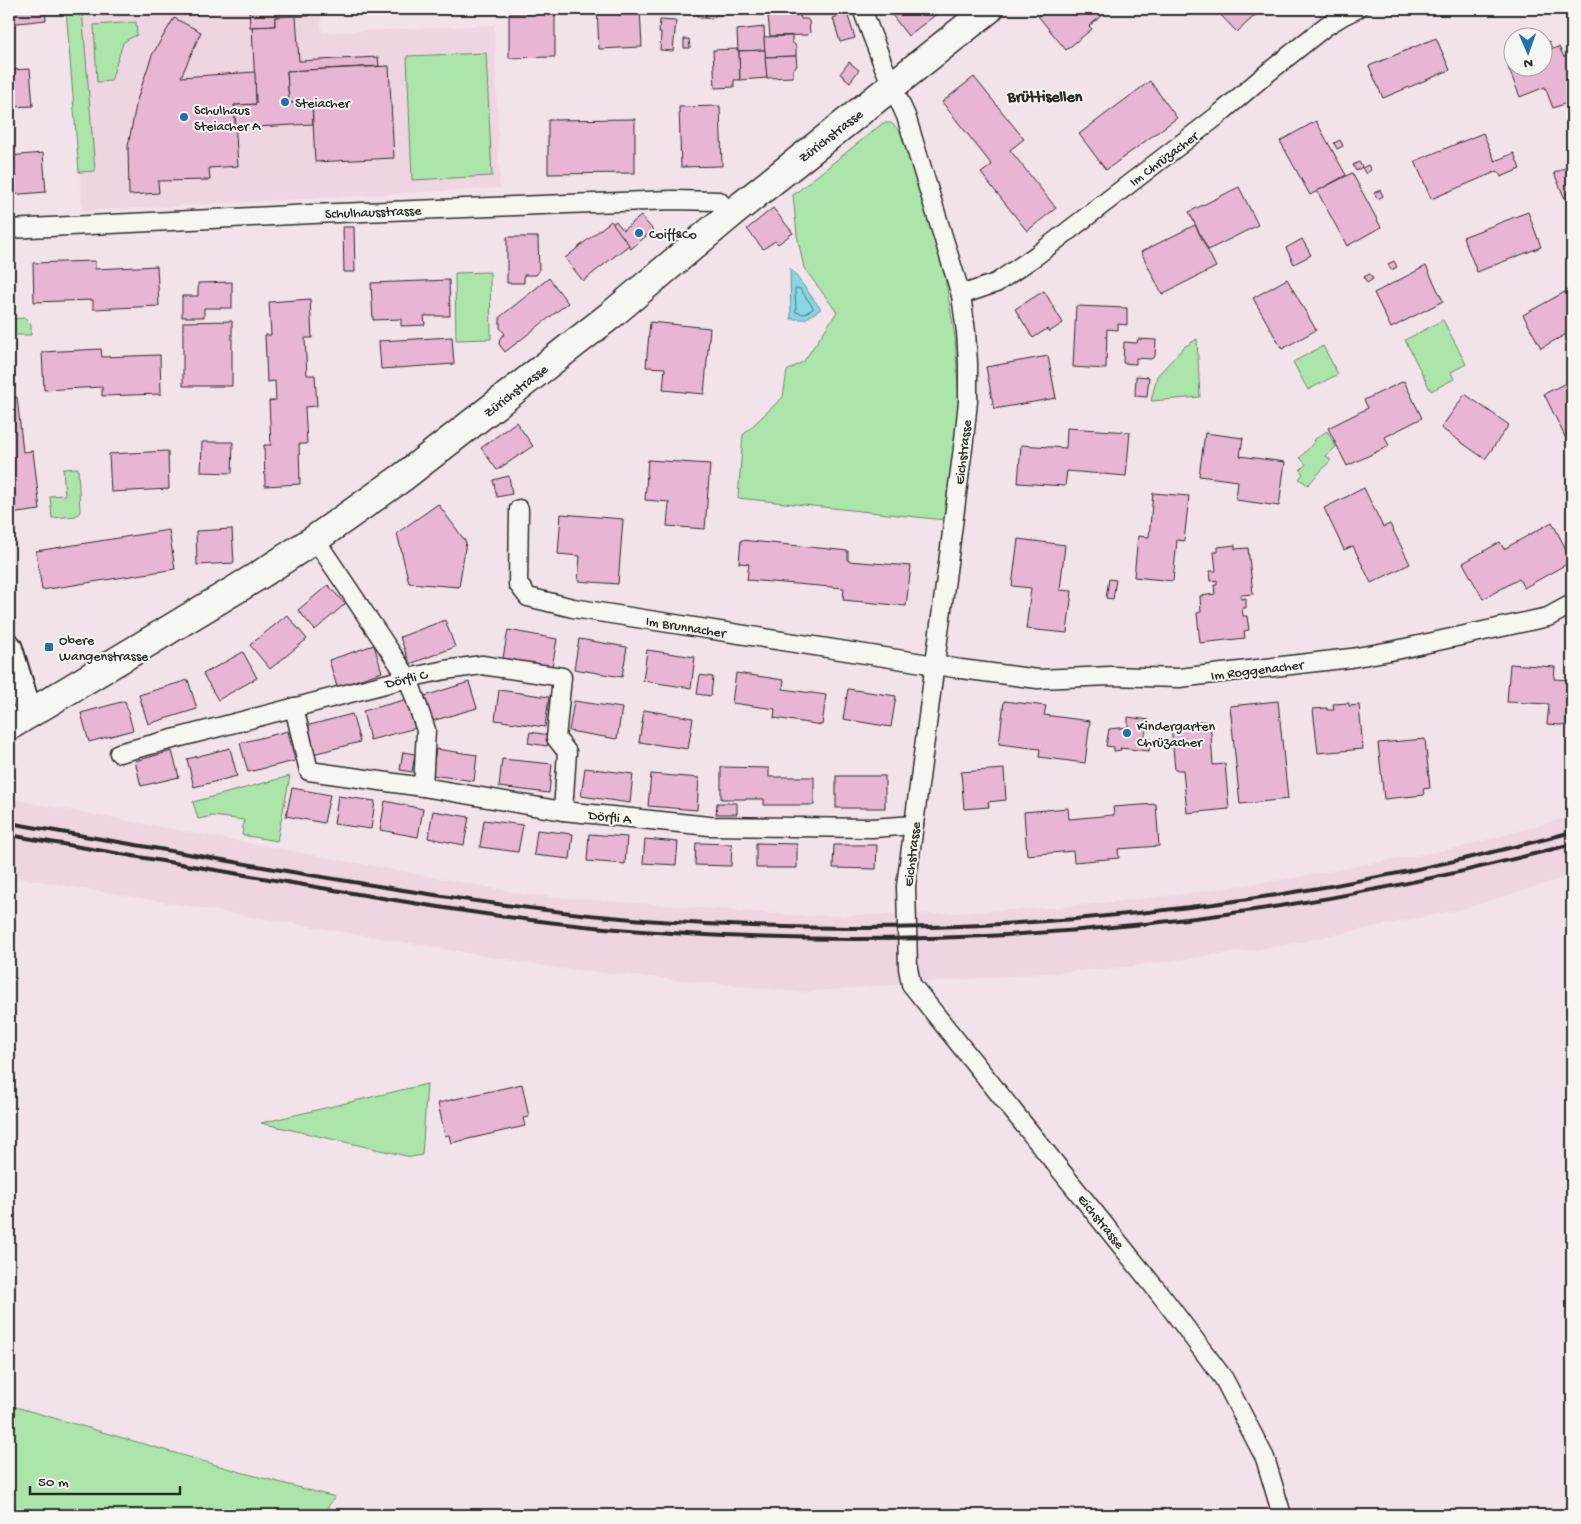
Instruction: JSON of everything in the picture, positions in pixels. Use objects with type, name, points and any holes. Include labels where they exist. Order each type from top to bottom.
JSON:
[{"type":"main road","name":"Zürichstrasse","points":[[19,720],[201,611],[315,539],[403,477],[603,321],[731,214],[989,9]]},
{"type":"street","name":"Eichstrasse","points":[[862,9],[878,52],[906,116],[961,295],[968,363],[967,412],[906,886],[908,968],[911,984],[1164,1299],[1224,1379],[1265,1458],[1282,1515]]},
{"type":"street","name":"Im Chrüzacher","points":[[961,295],[996,283],[1037,255],[1216,117],[1265,74],[1326,26],[1358,9]]},
{"type":"street","name":"Schulhausstrasse","points":[[9,229],[277,215],[672,200],[719,201],[731,214]]},
{"type":"street","name":"Im Brunnacher","points":[[519,509],[518,584],[528,597],[573,608],[935,664]]},
{"type":"street","points":[[315,539],[408,678],[426,730],[423,787]]},
{"type":"street","name":"Im Roggenacher","points":[[935,664],[1038,678],[1110,676],[1179,678],[1351,658],[1396,650],[1548,617],[1572,604]]},
{"type":"street","points":[[9,647],[19,720]]},
{"type":"street","name":"Dörfli C","points":[[119,753],[408,678],[482,665],[562,677],[556,738],[567,752],[563,811]]},
{"type":"street","name":"Dörfli A","points":[[294,707],[309,771],[423,787],[563,811],[709,826],[872,828],[914,825]]},
{"type":"shaded area","name":"Steiacher","points":[[66,9],[320,9],[322,33],[494,25],[500,188],[83,211]]},
{"type":"shaded area","points":[[9,799],[529,895],[805,916],[936,914],[1066,907],[1179,895],[1293,878],[1462,847],[1572,816],[1572,875],[1466,908],[1280,946],[1125,967],[801,992],[557,968],[9,876]]},
{"type":"green space","points":[[66,9],[82,9],[95,171],[79,172]]},
{"type":"green space","points":[[136,22],[137,35],[123,43],[111,81],[97,82],[94,25]]},
{"type":"green space","points":[[486,53],[492,176],[412,180],[407,56]]},
{"type":"green space","points":[[883,123],[891,123],[901,132],[943,265],[955,337],[959,402],[945,520],[738,498],[743,435],[783,397],[787,371],[804,361],[837,312],[804,268],[797,235],[793,195]]},
{"type":"green space","points":[[490,272],[491,339],[456,340],[455,273]]},
{"type":"green space","points":[[25,318],[31,324],[31,335],[9,335],[9,319]]},
{"type":"green space","points":[[1443,320],[1466,364],[1451,372],[1454,379],[1431,391],[1405,340]]},
{"type":"green space","points":[[1197,339],[1200,397],[1151,401],[1157,376],[1184,347]]},
{"type":"green space","points":[[1323,346],[1338,374],[1308,390],[1293,362]]},
{"type":"green space","points":[[1327,431],[1336,447],[1326,456],[1331,460],[1308,485],[1299,479],[1303,474],[1300,470],[1306,464],[1300,458],[1314,440]]},
{"type":"green space","points":[[78,468],[80,512],[76,516],[52,518],[50,496],[65,495],[63,469]]},
{"type":"green space","points":[[290,776],[277,841],[242,835],[244,820],[213,816],[198,819],[193,802]]},
{"type":"green space","points":[[427,1084],[422,1155],[411,1157],[261,1123]]},
{"type":"green space","points":[[9,1405],[244,1473],[335,1497],[322,1515],[9,1515]]},
{"type":"water","points":[[790,268],[821,309],[805,319],[791,319]]},
{"type":"building","points":[[9,9],[45,9],[46,20],[9,24]]},
{"type":"building","points":[[249,9],[308,9],[309,16],[275,17],[275,26],[250,27]]},
{"type":"building","points":[[472,9],[472,10],[437,10]]},
{"type":"building","points":[[597,9],[640,9],[642,47],[599,49]]},
{"type":"building","points":[[688,9],[706,9],[706,18],[699,18],[696,14],[687,14]]},
{"type":"building","points":[[706,9],[725,9],[724,15],[716,15],[712,19],[706,18]]},
{"type":"building","points":[[768,9],[800,9],[800,15],[768,16]]},
{"type":"building","points":[[892,9],[943,9],[908,36],[889,11]]},
{"type":"building","points":[[1048,9],[1110,9],[1089,26],[1092,29],[1066,50],[1038,16]]},
{"type":"building","points":[[1215,9],[1262,9],[1237,32]]},
{"type":"building","points":[[509,13],[555,13],[555,57],[509,58]]},
{"type":"building","points":[[847,13],[855,38],[840,42],[833,18]]},
{"type":"building","points":[[800,15],[801,19],[809,21],[810,33],[808,35],[770,36],[768,16]]},
{"type":"building","points":[[296,16],[299,61],[378,57],[379,66],[287,71],[289,103],[312,101],[313,124],[236,128],[234,105],[256,104],[252,27],[275,26],[275,17]]},
{"type":"building","name":"Schulhaus Steiacher A","points":[[174,18],[201,32],[181,77],[255,72],[256,104],[234,105],[238,166],[209,168],[210,180],[158,181],[159,193],[129,195],[128,146],[137,100],[152,55]]},
{"type":"building","points":[[660,20],[676,21],[673,51],[660,50]]},
{"type":"building","points":[[764,27],[765,50],[738,51],[737,30]]},
{"type":"building","points":[[792,36],[792,42],[796,46],[796,56],[765,57],[764,37]]},
{"type":"building","points":[[1436,38],[1450,70],[1383,98],[1369,66]]},
{"type":"building","points":[[684,39],[689,39],[690,48],[684,48]]},
{"type":"building","points":[[1559,47],[1564,57],[1571,53],[1572,101],[1553,108],[1545,87],[1520,97],[1512,78],[1554,78],[1554,48]]},
{"type":"building","points":[[737,49],[739,51],[740,80],[734,80],[734,87],[715,88],[713,50]]},
{"type":"building","points":[[765,50],[767,78],[740,80],[739,51]]},
{"type":"building","points":[[796,56],[797,66],[793,69],[793,77],[767,78],[765,57]]},
{"type":"building","points":[[849,62],[859,70],[850,82],[840,74]]},
{"type":"building","points":[[389,66],[394,158],[315,162],[312,101],[289,103],[287,71]]},
{"type":"building","points":[[30,69],[33,106],[9,107],[9,70]]},
{"type":"building","points":[[974,77],[1024,139],[1010,150],[1056,208],[1027,231],[981,173],[992,165],[942,102]]},
{"type":"building","points":[[1150,81],[1177,118],[1106,170],[1079,134]]},
{"type":"building","points":[[720,106],[722,166],[681,167],[679,107]]},
{"type":"building","points":[[635,119],[635,173],[548,174],[548,120]]},
{"type":"building","points":[[1316,121],[1346,175],[1310,195],[1280,141]]},
{"type":"building","points":[[1483,133],[1495,161],[1514,153],[1520,169],[1501,177],[1498,171],[1431,199],[1415,161]]},
{"type":"building","points":[[1340,140],[1343,146],[1337,149],[1334,143]]},
{"type":"building","points":[[43,153],[46,192],[9,195],[9,156]]},
{"type":"building","points":[[1359,162],[1362,167],[1356,171],[1353,165]]},
{"type":"building","points":[[1368,165],[1371,170],[1366,174],[1362,168]]},
{"type":"building","points":[[1572,165],[1572,196],[1565,199],[1554,173]]},
{"type":"building","points":[[1352,173],[1381,227],[1347,246],[1317,191]]},
{"type":"building","points":[[1239,187],[1258,225],[1208,250],[1189,212]]},
{"type":"building","points":[[1380,190],[1383,196],[1378,199],[1374,193]]},
{"type":"building","points":[[773,208],[793,233],[778,244],[775,241],[763,249],[747,229]]},
{"type":"building","points":[[1528,212],[1541,247],[1477,272],[1463,237]]},
{"type":"building","points":[[641,216],[653,230],[631,249],[612,224],[616,221],[623,230]]},
{"type":"building","points":[[611,221],[629,245],[583,281],[565,258]]},
{"type":"building","points":[[1195,225],[1216,267],[1162,294],[1141,252]]},
{"type":"building","points":[[343,227],[354,227],[355,272],[344,272]]},
{"type":"building","points":[[507,237],[538,237],[539,271],[536,275],[524,275],[524,283],[507,283]]},
{"type":"building","points":[[1302,239],[1311,255],[1294,264],[1286,248]]},
{"type":"building","points":[[95,261],[95,269],[157,266],[159,306],[93,309],[93,300],[34,302],[33,263]]},
{"type":"building","points":[[1394,261],[1397,267],[1391,270],[1388,264]]},
{"type":"building","points":[[1426,266],[1443,301],[1391,328],[1374,293]]},
{"type":"building","points":[[1370,274],[1373,279],[1367,283],[1364,277]]},
{"type":"building","points":[[549,278],[568,303],[505,352],[499,344],[500,338],[505,334],[500,328],[500,317]]},
{"type":"building","points":[[1287,279],[1316,330],[1282,349],[1253,298]]},
{"type":"building","points":[[449,280],[450,316],[424,316],[425,325],[401,326],[401,319],[373,320],[371,283]]},
{"type":"building","points":[[232,282],[232,308],[204,308],[204,317],[182,317],[182,296],[198,296],[198,283]]},
{"type":"building","points":[[1572,288],[1572,331],[1541,348],[1523,315]]},
{"type":"building","points":[[1044,291],[1063,323],[1049,332],[1047,329],[1033,338],[1015,309]]},
{"type":"building","points":[[310,299],[312,338],[305,338],[307,375],[315,375],[317,406],[305,407],[307,444],[299,444],[300,484],[265,486],[264,445],[271,445],[269,401],[276,400],[275,381],[267,382],[265,335],[271,335],[269,302]]},
{"type":"building","points":[[1076,306],[1127,308],[1127,325],[1118,324],[1118,330],[1107,329],[1106,369],[1073,367]]},
{"type":"building","points":[[232,321],[232,386],[183,386],[183,322]]},
{"type":"building","points":[[650,322],[710,328],[704,394],[663,390],[665,368],[646,367]]},
{"type":"building","points":[[452,337],[454,364],[381,369],[379,341]]},
{"type":"building","points":[[1138,339],[1156,340],[1155,356],[1151,359],[1136,358],[1136,364],[1123,363],[1124,342],[1137,343]]},
{"type":"building","points":[[101,349],[102,357],[160,355],[161,394],[102,396],[102,387],[44,390],[42,352]]},
{"type":"building","points":[[1048,356],[1056,398],[994,409],[986,367]]},
{"type":"building","points":[[1136,376],[1149,377],[1147,397],[1135,396]]},
{"type":"building","points":[[1572,380],[1572,451],[1544,394]]},
{"type":"building","points":[[1404,381],[1422,418],[1385,437],[1389,446],[1347,466],[1328,428],[1368,408],[1364,400]]},
{"type":"building","points":[[1465,394],[1509,425],[1485,459],[1441,428]]},
{"type":"building","points":[[17,397],[23,452],[33,451],[40,510],[9,514],[9,398]]},
{"type":"building","points":[[516,422],[533,446],[497,470],[481,448]]},
{"type":"building","points":[[1067,428],[1130,432],[1126,476],[1067,471],[1065,486],[1018,483],[1021,445],[1066,448]]},
{"type":"building","points":[[1205,433],[1243,438],[1240,456],[1285,462],[1279,506],[1236,500],[1238,481],[1199,476]]},
{"type":"building","points":[[202,442],[233,442],[232,473],[201,472]]},
{"type":"building","points":[[168,451],[169,489],[111,492],[109,454]]},
{"type":"building","points":[[648,460],[710,464],[705,529],[667,526],[669,502],[645,500]]},
{"type":"building","points":[[509,476],[512,494],[497,497],[493,480]]},
{"type":"building","points":[[1364,488],[1383,527],[1390,524],[1410,564],[1371,583],[1353,546],[1344,550],[1324,508]]},
{"type":"building","points":[[1153,493],[1189,496],[1184,541],[1177,540],[1173,581],[1134,577],[1138,536],[1149,537]]},
{"type":"building","points":[[438,504],[466,542],[459,587],[409,583],[397,533]]},
{"type":"building","points":[[561,514],[623,519],[618,584],[578,581],[580,556],[558,554]]},
{"type":"building","points":[[1552,522],[1572,561],[1524,588],[1519,579],[1483,599],[1463,563],[1500,542],[1504,549]]},
{"type":"building","points":[[232,529],[234,563],[197,565],[196,531]]},
{"type":"building","points":[[169,530],[175,569],[42,590],[36,551]]},
{"type":"building","points":[[1018,539],[1065,545],[1060,590],[1072,591],[1067,633],[1026,629],[1031,588],[1012,586]]},
{"type":"building","points":[[741,540],[848,551],[848,561],[911,566],[906,606],[843,600],[844,588],[747,580],[749,564],[739,563]]},
{"type":"building","points":[[1235,545],[1235,549],[1248,548],[1253,594],[1241,595],[1241,599],[1246,598],[1246,608],[1242,608],[1243,616],[1247,616],[1249,630],[1244,631],[1245,638],[1200,643],[1197,613],[1201,612],[1200,596],[1215,594],[1214,585],[1217,585],[1217,580],[1211,581],[1210,571],[1216,571],[1214,552],[1218,552],[1218,547]]},
{"type":"building","points":[[1109,579],[1116,580],[1113,599],[1106,598]]},
{"type":"building","points":[[328,585],[345,604],[315,630],[298,610]]},
{"type":"building","points":[[287,615],[307,639],[270,669],[250,645]]},
{"type":"building","points":[[445,620],[455,647],[410,664],[400,637]]},
{"type":"building","points":[[508,630],[557,639],[552,667],[503,658]]},
{"type":"building","points":[[579,639],[627,647],[622,677],[574,669]]},
{"type":"building","points":[[374,645],[382,672],[337,687],[329,660]]},
{"type":"building","points":[[647,650],[695,657],[691,688],[643,681]]},
{"type":"building","points":[[243,652],[257,678],[218,700],[203,674]]},
{"type":"building","points":[[1510,664],[1555,667],[1554,679],[1572,680],[1572,726],[1547,724],[1549,704],[1507,702]]},
{"type":"building","points":[[736,673],[784,680],[783,689],[826,695],[822,725],[774,718],[775,709],[732,703]]},
{"type":"building","points":[[700,675],[713,677],[711,696],[697,694]]},
{"type":"building","points":[[188,680],[197,709],[148,724],[139,695]]},
{"type":"building","points":[[469,682],[477,708],[432,721],[425,696]]},
{"type":"building","points":[[848,689],[896,696],[891,727],[843,719]]},
{"type":"building","points":[[499,690],[549,697],[545,727],[495,720]]},
{"type":"building","points":[[408,699],[416,728],[370,740],[363,711]]},
{"type":"building","points":[[125,701],[133,730],[89,742],[81,713]]},
{"type":"building","points":[[574,701],[622,708],[617,739],[569,731]]},
{"type":"building","points":[[1004,701],[1046,706],[1044,715],[1090,721],[1085,763],[1039,757],[1040,749],[999,744]]},
{"type":"building","points":[[1278,701],[1288,799],[1240,804],[1230,706]]},
{"type":"building","points":[[1349,703],[1349,706],[1359,705],[1363,749],[1318,753],[1313,709],[1327,708],[1327,710],[1334,710],[1333,704]]},
{"type":"building","points":[[644,710],[693,718],[688,749],[639,742]]},
{"type":"building","points":[[352,714],[360,742],[313,754],[306,726]]},
{"type":"building","name":"Kindergarten Chrüzacher","points":[[1128,717],[1149,720],[1144,738],[1151,739],[1149,751],[1120,748],[1121,750],[1114,751],[1114,747],[1106,746],[1109,729],[1128,727]]},
{"type":"building","points":[[1210,721],[1213,765],[1225,764],[1229,809],[1187,813],[1183,770],[1175,770],[1171,725]]},
{"type":"building","points":[[288,731],[295,761],[248,772],[240,743]]},
{"type":"building","points":[[530,732],[549,735],[547,746],[528,743]]},
{"type":"building","points":[[1425,739],[1430,788],[1423,789],[1424,795],[1384,799],[1378,743]]},
{"type":"building","points":[[230,748],[237,776],[194,787],[187,759]]},
{"type":"building","points":[[436,749],[477,755],[474,781],[432,775]]},
{"type":"building","points":[[172,751],[179,777],[141,786],[135,761]]},
{"type":"building","points":[[403,752],[415,754],[412,772],[400,770]]},
{"type":"building","points":[[502,759],[552,764],[549,793],[499,787]]},
{"type":"building","points":[[721,767],[769,768],[769,777],[814,777],[814,805],[764,805],[764,799],[721,799]]},
{"type":"building","points":[[585,768],[633,774],[630,803],[581,796]]},
{"type":"building","points":[[1004,769],[1006,800],[988,802],[989,807],[964,809],[961,772]]},
{"type":"building","points":[[651,774],[699,778],[697,810],[648,806]]},
{"type":"building","points":[[836,776],[885,776],[885,808],[836,808]]},
{"type":"building","points":[[292,788],[330,795],[324,823],[286,816]]},
{"type":"building","points":[[338,796],[375,801],[371,829],[334,824]]},
{"type":"building","points":[[385,801],[423,809],[418,837],[380,830]]},
{"type":"building","points":[[717,803],[737,803],[737,814],[716,814]]},
{"type":"building","points":[[1156,804],[1159,846],[1118,849],[1119,858],[1074,862],[1073,851],[1027,855],[1024,812],[1068,808],[1069,819],[1114,815],[1113,807]]},
{"type":"building","points":[[433,811],[469,817],[464,845],[428,838]]},
{"type":"building","points":[[484,820],[523,825],[518,852],[480,847]]},
{"type":"building","points":[[537,830],[573,834],[570,859],[534,855]]},
{"type":"building","points":[[589,834],[627,837],[625,864],[587,861]]},
{"type":"building","points":[[645,839],[678,842],[676,865],[643,863]]},
{"type":"building","points":[[696,843],[732,844],[731,866],[695,865]]},
{"type":"building","points":[[756,843],[797,844],[797,868],[756,868]]},
{"type":"building","points":[[834,845],[877,845],[876,869],[833,868]]},
{"type":"building","points":[[522,1084],[529,1117],[523,1118],[525,1126],[451,1143],[449,1135],[445,1136],[438,1103]]},
{"type":"railway","points":[[9,823],[384,887],[557,912],[644,920],[762,926],[879,928],[995,924],[1112,916],[1228,902],[1343,884],[1458,860],[1572,832]]},
{"type":"railway","points":[[9,835],[375,897],[528,920],[605,928],[728,936],[850,939],[971,937],[1092,929],[1213,916],[1333,897],[1452,873],[1572,844]]},
{"type":"place","name":"Steiacher","points":[[285,102]]},
{"type":"place","name":"Schulhaus Steiacher A","points":[[184,117]]},
{"type":"place","name":"Coiff&Co","points":[[639,233]]},
{"type":"place","name":"Obere Wangenstrasse","points":[[49,647]]},
{"type":"place","name":"Kindergarten Chrüzacher","points":[[1127,733]]},
{"type":"district","name":"Brüttisellen","points":[[1045,95]]}]
